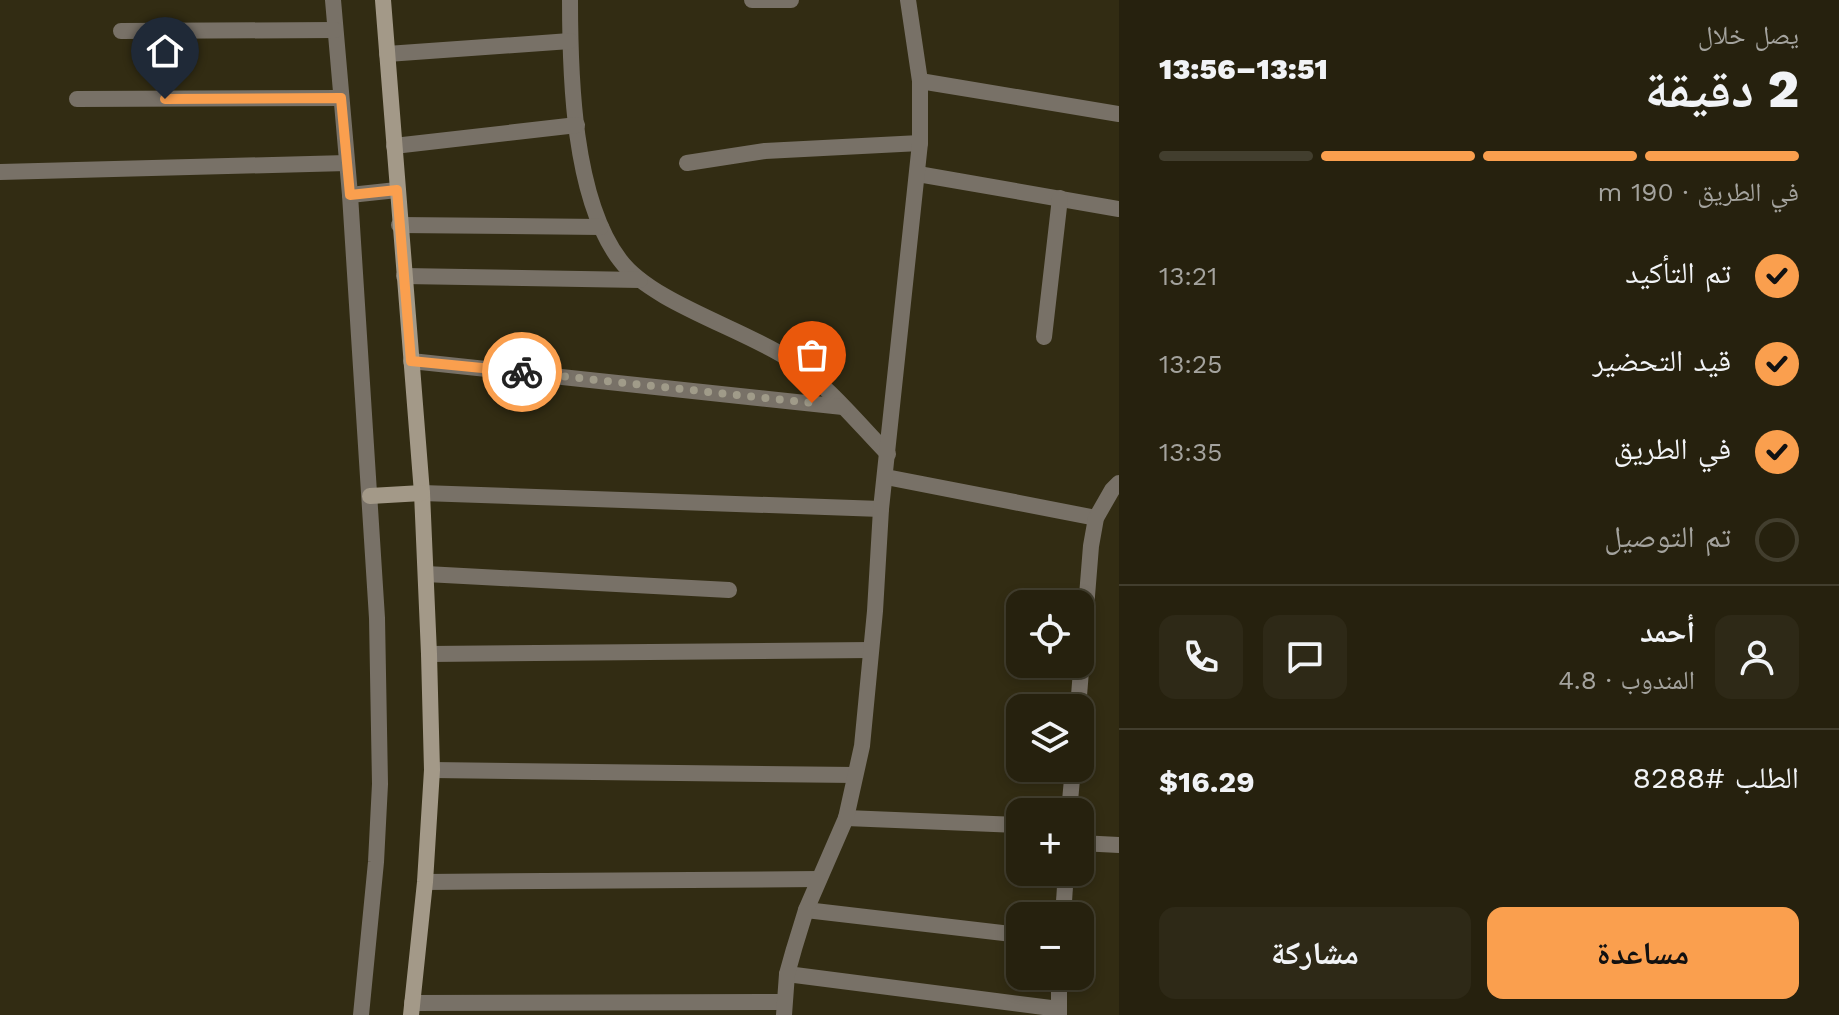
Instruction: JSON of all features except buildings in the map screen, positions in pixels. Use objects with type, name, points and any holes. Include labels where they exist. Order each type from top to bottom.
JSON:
[{"type":"street","points":[[333,0],[350,195],[377,618],[380,784],[376,862],[361,1015]]},
{"type":"street","points":[[383,0],[422,493],[429,654],[432,770],[412,1009],[784,1009],[787,974],[806,910],[846,818],[862,746],[881,509],[920,143],[920,81],[908,0]]},
{"type":"street","points":[[570,0],[570,41],[580,153],[601,227],[620,260],[640,280],[793,362],[843,407],[888,454]]},
{"type":"street","points":[[752,0],[791,0]]},
{"type":"street","points":[[121,31],[335,30]]},
{"type":"street","points":[[387,54],[570,41]]},
{"type":"street","points":[[920,81],[1119,114]]},
{"type":"street","points":[[77,99],[341,98]]},
{"type":"street","points":[[394,146],[577,125]]},
{"type":"street","points":[[687,163],[776,150],[920,143]]},
{"type":"street","points":[[0,172],[347,163]]},
{"type":"street","points":[[918,174],[1119,209]]},
{"type":"street","points":[[350,195],[397,190]]},
{"type":"street","points":[[1044,337],[1060,198]]},
{"type":"street","points":[[399,225],[601,227]]},
{"type":"street","points":[[404,276],[640,280]]},
{"type":"street","points":[[411,361],[843,407]]},
{"type":"street","points":[[886,477],[1096,518]]},
{"type":"street","points":[[1079,694],[1096,518],[1119,483]]},
{"type":"street","points":[[370,496],[422,493],[881,509]]},
{"type":"street","points":[[426,574],[729,590]]},
{"type":"street","points":[[429,654],[871,650]]},
{"type":"street","points":[[432,770],[855,775]]},
{"type":"street","points":[[846,818],[1006,824]]},
{"type":"street","points":[[1094,844],[1119,845]]},
{"type":"street","points":[[425,882],[819,879]]},
{"type":"street","points":[[806,910],[1006,933]]},
{"type":"street","points":[[787,974],[1059,1012],[1059,990]]},
{"type":"way so far","points":[[522,372],[812,403]]},
{"type":"route","points":[[165,99],[341,98],[350,195],[397,190],[411,361],[522,372]]}]
